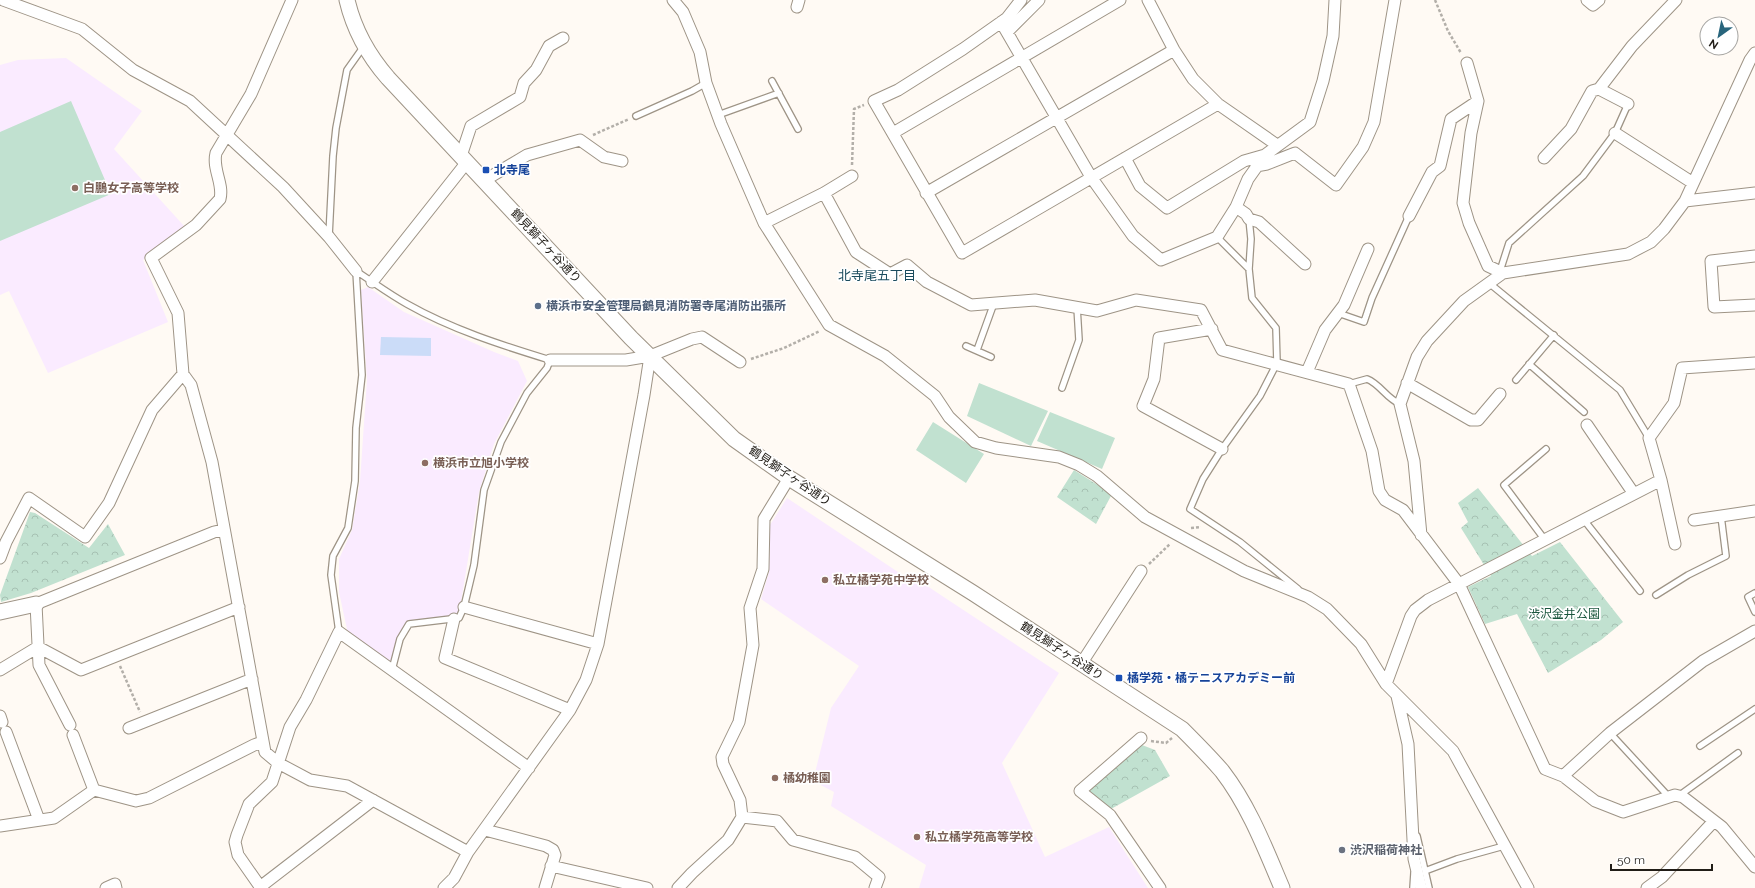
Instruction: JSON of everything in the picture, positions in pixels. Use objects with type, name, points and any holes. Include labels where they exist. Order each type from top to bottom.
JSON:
[{"type":"street","points":[[0,4],[3,0],[82,29],[133,70],[190,101],[226,136],[283,187],[329,237],[356,271]]},
{"type":"street","points":[[292,0],[251,94],[216,153],[214,160],[221,193],[220,199],[196,225],[151,258],[178,313],[183,374],[191,385],[212,462],[223,530],[239,607],[265,752],[278,764],[310,780],[347,786],[468,852]]},
{"type":"street","name":"鶴見獅子ヶ谷通り","points":[[347,0],[350,15],[364,46],[388,78],[650,356],[734,439],[789,478],[1182,729],[1217,766],[1236,792],[1256,826],[1282,888]]},
{"type":"street","points":[[672,0],[683,12],[700,52],[706,83],[718,116],[764,223],[828,325],[885,356],[929,391],[935,396],[949,417],[975,442],[996,448],[1060,457],[1072,462],[1097,476],[1145,517],[1244,571],[1308,597],[1327,609],[1361,644],[1386,684],[1453,751],[1528,888]]},
{"type":"street","points":[[683,12],[684,0]]},
{"type":"street","points":[[1021,0],[1002,22],[898,90],[874,101],[962,253],[1218,104]]},
{"type":"street","points":[[1007,32],[1039,0]]},
{"type":"street","points":[[892,133],[1120,0]]},
{"type":"street","points":[[1148,0],[1174,50],[1193,79],[1218,104],[1277,145]]},
{"type":"street","points":[[1002,22],[1091,178],[1133,236],[1161,260],[1217,237],[1236,207],[1248,179],[1256,166],[1265,155],[1277,145],[1293,136],[1310,122],[1323,81],[1333,36],[1335,0]]},
{"type":"street","points":[[1256,166],[1267,164],[1295,153],[1336,185],[1364,147],[1374,122],[1395,0]]},
{"type":"street","points":[[1587,0],[1593,5],[1599,0]]},
{"type":"street","points":[[1544,158],[1571,129],[1592,91],[1599,89],[1632,46],[1676,0]]},
{"type":"street","points":[[372,282],[464,159],[471,126],[520,97],[524,83],[536,70],[550,46],[563,38]]},
{"type":"street","points":[[926,193],[1174,50]]},
{"type":"street","points":[[1467,63],[1478,101],[1471,133],[1463,203],[1469,223],[1488,266],[1501,272],[1628,254],[1651,242],[1664,230],[1685,202],[1722,118],[1755,52]]},
{"type":"street","points":[[1599,89],[1628,104]]},
{"type":"street","points":[[1409,216],[1432,172],[1440,166],[1452,119],[1478,101]]},
{"type":"street","points":[[1615,133],[1693,183]]},
{"type":"street","points":[[485,180],[527,155],[580,140],[604,157],[622,161]]},
{"type":"street","points":[[1125,158],[1140,186],[1167,208],[1244,161],[1265,155]]},
{"type":"street","points":[[764,223],[824,193],[852,176]]},
{"type":"street","points":[[824,193],[856,252],[890,274],[907,265],[927,282],[970,305],[1035,300],[1097,311],[1136,300],[1202,310],[1222,350],[1277,363],[1348,384],[1372,451],[1379,491],[1385,500],[1402,510],[1459,584],[1545,769],[1562,776],[1595,801],[1623,812],[1674,796],[1722,827],[1755,867]]},
{"type":"street","points":[[1685,202],[1755,194]]},
{"type":"street","points":[[1236,207],[1246,214],[1249,219],[1259,222],[1305,264]]},
{"type":"street","points":[[1307,372],[1325,330],[1344,305],[1368,249]]},
{"type":"street","points":[[1755,256],[1711,261],[1714,307],[1755,305]]},
{"type":"street","points":[[1421,535],[1414,461],[1400,404],[1417,357],[1427,341],[1464,300],[1489,283],[1501,272]]},
{"type":"street","points":[[1212,330],[1159,338],[1154,379],[1143,406],[1222,449]]},
{"type":"street","points":[[550,360],[626,360],[650,356],[692,339],[702,337],[740,362]]},
{"type":"street","points":[[444,888],[454,878],[468,852],[570,710],[586,680],[598,644],[650,356]]},
{"type":"street","points":[[1675,544],[1661,480],[1649,438],[1674,403],[1682,368],[1755,363]]},
{"type":"street","points":[[0,558],[6,542],[29,498],[85,537],[109,503],[152,410],[183,374]]},
{"type":"street","points":[[1407,383],[1471,420],[1478,420],[1500,394]]},
{"type":"street","points":[[1587,425],[1634,494]]},
{"type":"street","points":[[678,888],[728,840],[742,817],[740,800],[723,764],[722,757],[739,722],[753,645],[750,608],[763,569],[764,519],[789,478]]},
{"type":"street","points":[[1386,684],[1411,616],[1415,610],[1428,600],[1661,480]]},
{"type":"street","points":[[1694,520],[1755,511]]},
{"type":"street","points":[[0,612],[36,604],[214,532],[223,530]]},
{"type":"street","points":[[1081,664],[1141,571]]},
{"type":"street","points":[[36,604],[39,665],[72,730],[94,790]]},
{"type":"street","points":[[38,647],[81,670],[239,607]]},
{"type":"street","points":[[464,607],[598,644]]},
{"type":"street","points":[[454,619],[445,658],[570,710]]},
{"type":"street","points":[[373,800],[260,887],[238,855],[235,842],[239,827],[249,804],[272,782],[290,727],[306,700],[339,632],[529,768]]},
{"type":"street","points":[[1562,776],[1610,733],[1703,661],[1755,632]]},
{"type":"street","points":[[0,670],[38,647]]},
{"type":"street","points":[[129,728],[252,679]]},
{"type":"street","points":[[1398,696],[1408,744],[1414,859],[1421,888]]},
{"type":"street","points":[[3,724],[39,820]]},
{"type":"street","points":[[1141,738],[1080,790],[1110,815],[1160,888]]},
{"type":"street","points":[[0,826],[54,818],[94,790],[136,801],[149,798],[254,744],[262,742]]},
{"type":"street","points":[[742,817],[777,821],[793,840],[855,857],[879,877],[875,888]]},
{"type":"street","points":[[1647,888],[1662,877],[1714,821]]},
{"type":"street","points":[[485,830],[546,846],[553,850],[555,855],[545,888]]},
{"type":"street","points":[[551,866],[647,888]]},
{"type":"street","points":[[106,888],[115,884],[116,888]]},
{"type":"lane","points":[[329,237],[336,128],[347,70],[364,46]]},
{"type":"lane","points":[[772,81],[798,129]]},
{"type":"lane","points":[[636,116],[692,91],[706,83]]},
{"type":"lane","points":[[718,116],[778,93]]},
{"type":"lane","points":[[1501,272],[1509,243],[1572,188],[1615,133],[1628,104]]},
{"type":"lane","points":[[1338,312],[1364,322],[1372,298],[1409,216]]},
{"type":"lane","points":[[1249,219],[1251,239],[1249,270],[1252,298],[1276,328],[1277,363],[1260,396],[1222,449],[1203,479],[1190,509],[1240,542],[1308,597]]},
{"type":"lane","points":[[1217,237],[1249,270]]},
{"type":"lane","points":[[356,271],[406,304],[427,315],[511,348],[550,360],[547,368],[527,393],[501,442],[484,490],[474,565],[464,607],[459,618],[409,624],[400,639],[392,670]]},
{"type":"lane","points":[[339,632],[331,575],[334,556],[348,528],[355,481],[356,428],[362,375],[356,271]]},
{"type":"lane","points":[[1489,283],[1620,390],[1649,438]]},
{"type":"lane","points":[[977,350],[994,303]]},
{"type":"lane","points":[[1062,388],[1079,340],[1078,308]]},
{"type":"lane","points":[[1516,380],[1554,335]]},
{"type":"lane","points":[[966,346],[991,357]]},
{"type":"lane","points":[[1529,364],[1584,412]]},
{"type":"lane","points":[[1348,384],[1367,379],[1373,381],[1391,400],[1400,404]]},
{"type":"lane","points":[[1545,540],[1504,486],[1546,449]]},
{"type":"lane","points":[[1656,595],[1688,575],[1726,556],[1721,516]]},
{"type":"lane","points":[[1584,520],[1640,591]]},
{"type":"lane","points":[[1755,593],[1748,597],[1755,612]]},
{"type":"lane","points":[[1700,746],[1755,709]]},
{"type":"lane","points":[[1610,733],[1674,796],[1738,753]]},
{"type":"lane","points":[[1410,804],[1429,888]]},
{"type":"lane","points":[[1425,872],[1457,859],[1504,846]]},
{"type":"lane","points":[[1412,888],[1414,859]]},
{"type":"path","points":[[1435,0],[1448,31],[1467,63]]},
{"type":"path","points":[[852,176],[854,109],[874,101]]},
{"type":"path","points":[[580,140],[636,116]]},
{"type":"path","points":[[740,362],[784,348],[809,337],[828,325]]},
{"type":"path","points":[[1141,571],[1169,545],[1175,533],[1179,529],[1204,527],[1190,509]]},
{"type":"path","points":[[116,656],[144,722]]},
{"type":"path","points":[[1141,738],[1166,743],[1182,729]]},
{"type":"shaded area","name":"白鵬女子高等学校","points":[[66,58],[142,111],[114,149],[185,227],[143,260],[168,322],[48,373],[9,291],[0,295],[0,65],[18,60]]},
{"type":"shaded area","name":"横浜市立旭小学校","points":[[368,287],[404,312],[494,352],[518,361],[527,381],[494,444],[479,492],[460,608],[456,615],[407,622],[397,640],[391,666],[348,634],[339,592],[339,559],[352,530],[360,481],[367,380],[361,290]]},
{"type":"shaded area","points":[[787,498],[913,582],[915,578],[1059,673],[1002,763],[1045,857],[1109,827],[1148,888],[919,888],[926,865],[831,806],[834,792],[813,781],[831,708],[859,666],[761,599],[769,572],[770,525]]},
{"type":"green space","points":[[71,101],[111,194],[0,241],[0,132]]},
{"type":"green space","points":[[979,383],[1048,411],[1031,446],[967,416]]},
{"type":"green space","points":[[1050,412],[1115,438],[1102,469],[1037,441]]},
{"type":"green space","points":[[933,422],[984,454],[966,483],[916,450]]},
{"type":"green space","points":[[1074,470],[1112,494],[1096,524],[1057,497]]},
{"type":"green space","name":"渋沢金井公園","points":[[1478,488],[1532,556],[1560,542],[1623,622],[1601,640],[1548,673],[1517,614],[1485,624],[1468,587],[1491,576],[1461,528],[1468,522],[1458,503]]},
{"type":"green space","points":[[30,512],[35,513],[89,548],[108,524],[125,555],[31,593],[1,602],[0,595]]},
{"type":"green space","points":[[1142,745],[1155,750],[1170,776],[1111,809],[1089,791]]},
{"type":"water","points":[[381,337],[431,338],[431,356],[380,355]]},
{"type":"place","name":"北寺尾","points":[[486,170]]},
{"type":"place","name":"白鵬女子高等学校","points":[[75,188]]},
{"type":"place","name":"横浜市安全管理局鶴見消防署寺尾消防出張所","points":[[538,306]]},
{"type":"place","name":"横浜市立旭小学校","points":[[425,463]]},
{"type":"place","name":"私立橘学苑中学校","points":[[825,580]]},
{"type":"place","name":"橘学苑・橘テニスアカデミー前","points":[[1119,678]]},
{"type":"place","name":"橘幼稚園","points":[[775,778]]},
{"type":"place","name":"私立橘学苑高等学校","points":[[917,837]]},
{"type":"place","name":"渋沢稲荷神社","points":[[1342,850]]},
{"type":"district","name":"北寺尾五丁目","points":[[877,275]]}]
